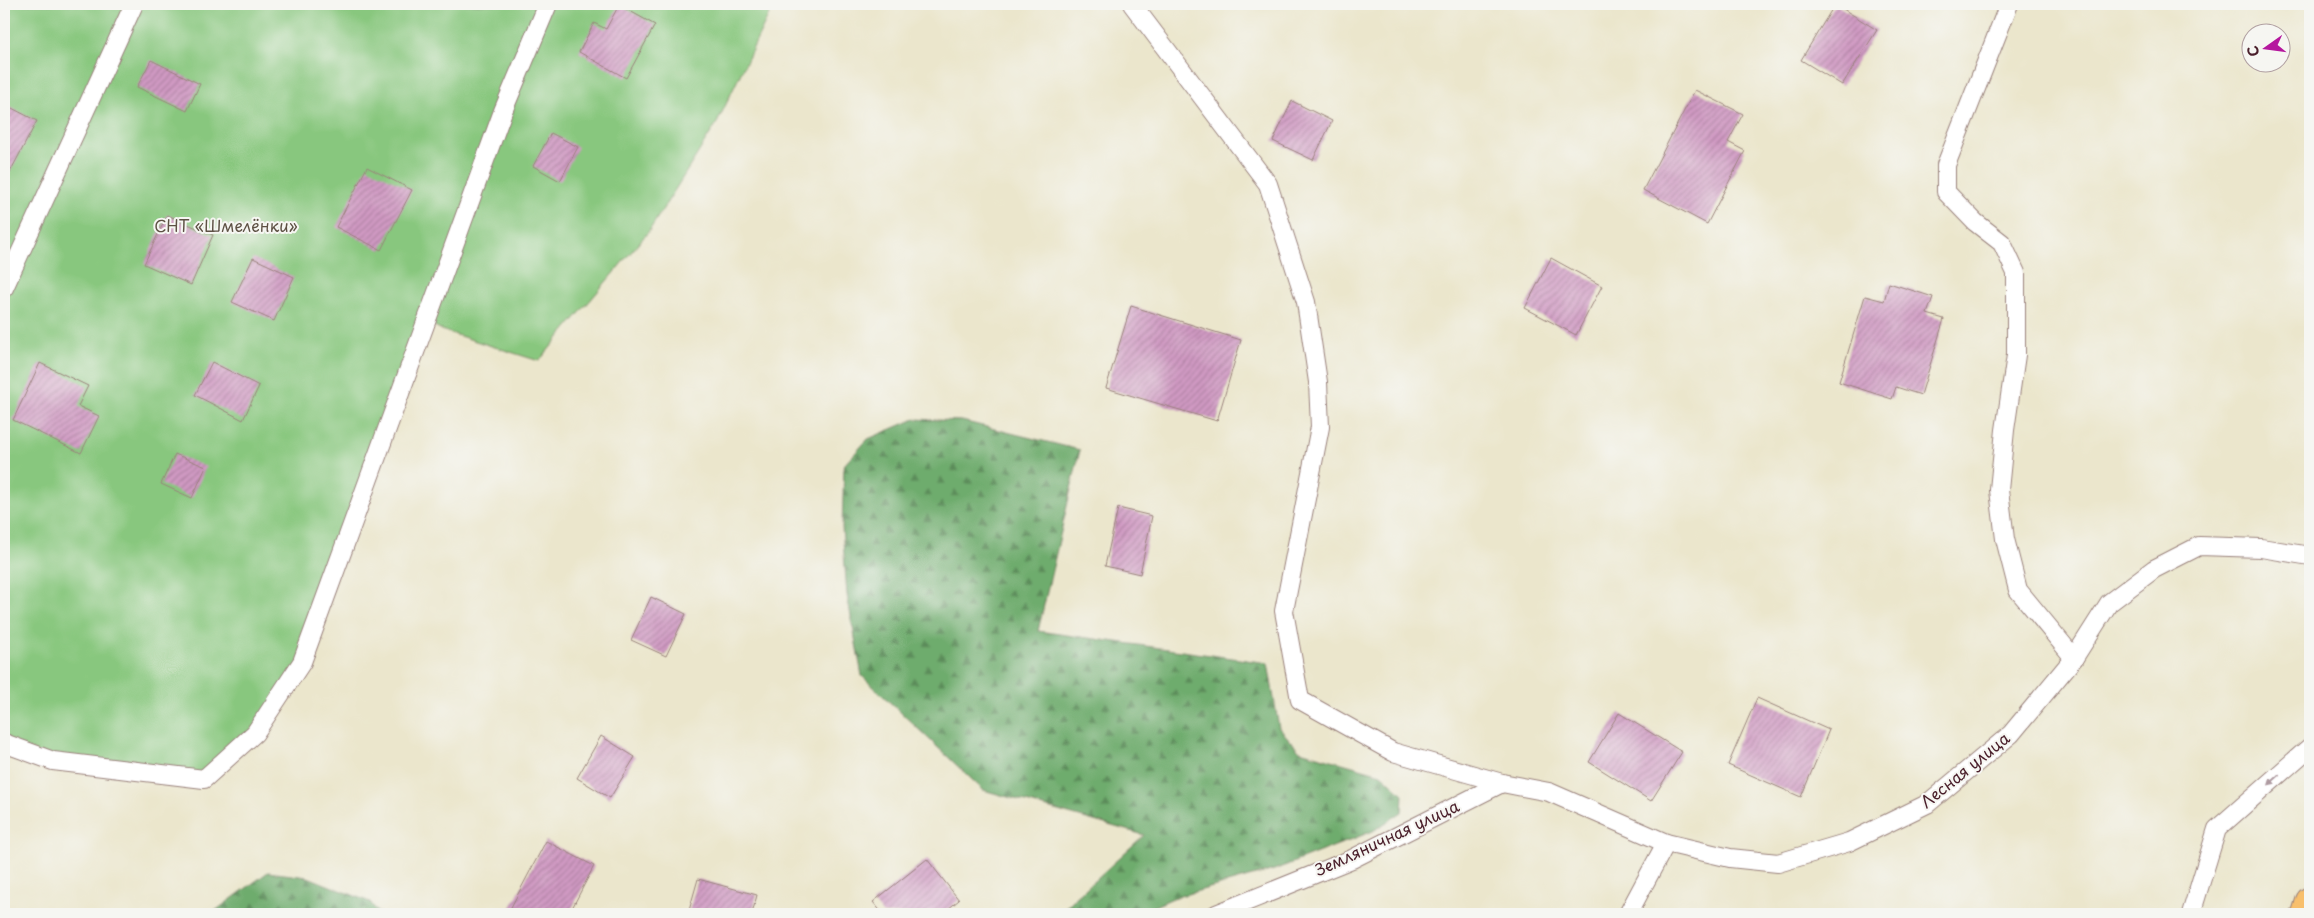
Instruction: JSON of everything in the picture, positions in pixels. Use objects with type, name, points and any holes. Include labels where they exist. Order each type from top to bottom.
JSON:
[{"type":"main road","points":[[2306,914],[2310,902]]},
{"type":"lane","points":[[4,288],[134,4]]},
{"type":"lane","points":[[4,743],[53,761],[204,779],[255,733],[302,662],[503,111],[548,4]]},
{"type":"lane","name":"Лесная улица","points":[[1132,4],[1268,184],[1306,302],[1318,382],[1320,428],[1284,611],[1300,700],[1394,752],[1502,783],[1548,792],[1666,844],[1730,858],[1778,863],[1849,842],[1927,804],[2011,734],[2074,658],[2110,603],[2154,568],[2199,546],[2261,548],[2310,556]]},
{"type":"lane","points":[[2010,4],[1946,165],[1946,192],[1975,222],[2002,242],[2016,273],[2016,355],[2005,430],[1999,490],[2005,539],[2018,590],[2074,658]]},
{"type":"lane","points":[[2192,914],[2217,829],[2310,747]]},
{"type":"lane","name":"Земляничная улица","points":[[1216,914],[1352,859],[1502,783]]},
{"type":"lane","points":[[1628,914],[1666,844]]},
{"type":"green space","name":"СНТ «Шмелёнки»","points":[[4,4],[774,4],[717,123],[649,231],[539,361],[444,331],[427,322],[302,662],[255,733],[204,779],[53,761],[4,743]]},
{"type":"green space","points":[[915,419],[962,421],[1080,450],[1038,631],[1268,663],[1279,728],[1300,751],[1381,774],[1403,794],[1402,812],[1373,831],[1274,870],[1173,898],[1137,914],[1058,914],[1144,835],[983,790],[862,676],[847,595],[842,527],[844,465],[868,439]]},
{"type":"green space","points":[[268,872],[308,877],[370,902],[379,914],[211,914]]},
{"type":"building","points":[[1835,4],[1877,30],[1842,85],[1801,60]]},
{"type":"building","points":[[619,5],[655,25],[626,78],[579,52],[594,23],[606,29]]},
{"type":"building","points":[[151,60],[200,84],[187,111],[137,87]]},
{"type":"building","points":[[1695,90],[1743,114],[1728,142],[1745,151],[1707,224],[1643,190]]},
{"type":"building","points":[[1292,101],[1332,121],[1313,160],[1273,141]]},
{"type":"building","points":[[4,104],[37,121],[9,174],[4,171]]},
{"type":"building","points":[[551,133],[578,147],[560,181],[533,166]]},
{"type":"building","points":[[367,167],[412,190],[381,250],[336,227]]},
{"type":"building","points":[[167,215],[213,235],[191,285],[144,264]]},
{"type":"building","points":[[253,258],[294,277],[274,321],[232,302]]},
{"type":"building","points":[[1551,258],[1602,286],[1576,335],[1525,308]]},
{"type":"building","points":[[1889,283],[1933,297],[1927,314],[1944,319],[1921,395],[1896,387],[1892,399],[1839,382],[1865,296],[1884,301]]},
{"type":"building","points":[[1131,306],[1241,340],[1217,421],[1106,388]]},
{"type":"building","points":[[212,362],[259,386],[243,420],[195,395]]},
{"type":"building","points":[[40,363],[88,386],[78,406],[99,416],[81,453],[13,420]]},
{"type":"building","points":[[175,454],[206,467],[192,498],[161,484]]},
{"type":"building","points":[[1118,508],[1152,516],[1140,574],[1105,566]]},
{"type":"building","points":[[651,597],[686,614],[666,656],[631,640]]},
{"type":"building","points":[[1757,698],[1829,730],[1801,797],[1728,765]]},
{"type":"building","points":[[1619,713],[1682,752],[1651,801],[1589,762]]},
{"type":"building","points":[[601,736],[635,757],[610,798],[577,778]]},
{"type":"building","points":[[546,841],[594,866],[569,914],[515,914],[509,911]]},
{"type":"building","points":[[927,859],[959,900],[942,914],[883,914],[873,902]]},
{"type":"building","points":[[698,879],[757,895],[752,914],[688,914]]}]
